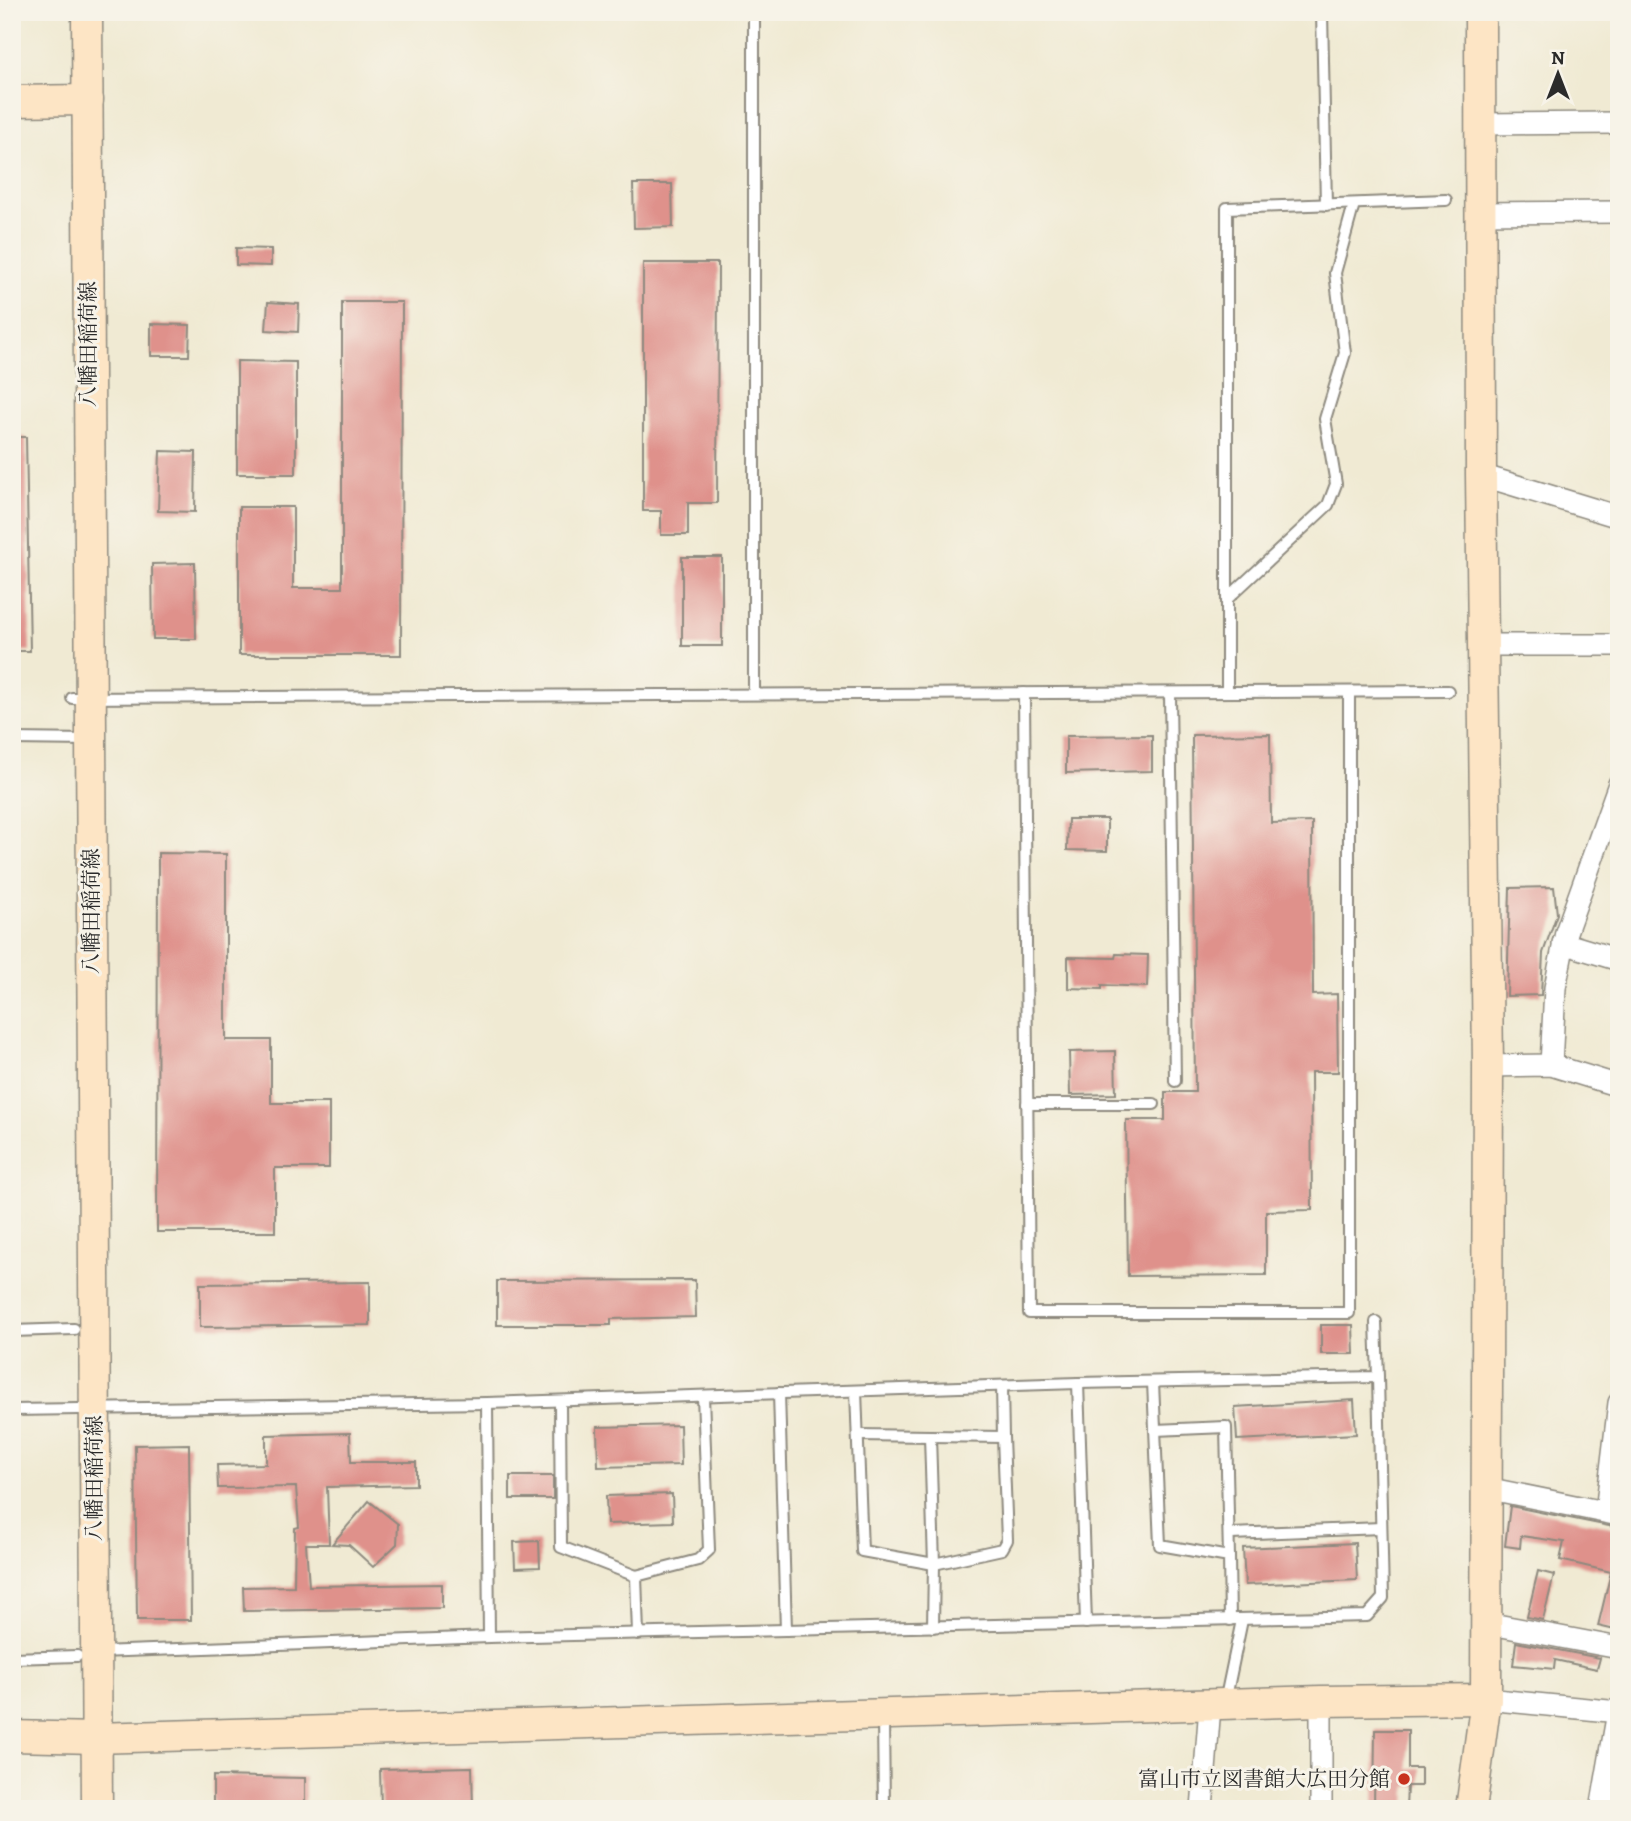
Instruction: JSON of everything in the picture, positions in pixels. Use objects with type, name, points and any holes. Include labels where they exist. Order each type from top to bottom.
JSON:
[{"type":"street","name":"八幡田稲荷線","points":[[67,12],[77,100],[81,740],[86,1737],[77,1809]]},
{"type":"street","name":"八幡田稲荷線","points":[[77,100],[88,12]]},
{"type":"street","points":[[1471,1809],[1486,1699],[1488,1066],[1481,475],[1480,12]]},
{"type":"street","points":[[12,100],[77,100]]},
{"type":"street","points":[[1480,124],[1619,123]]},
{"type":"street","points":[[1481,212],[1619,212]]},
{"type":"street","points":[[1481,475],[1619,517]]},
{"type":"street","points":[[1484,645],[1619,645]]},
{"type":"street","name":"八幡田稲荷線","points":[[81,740],[74,1329],[84,1408]]},
{"type":"street","points":[[1550,1066],[1555,988],[1563,943],[1591,855],[1619,784]]},
{"type":"street","points":[[1563,943],[1619,960]]},
{"type":"street","points":[[1488,1066],[1550,1066],[1619,1086]]},
{"type":"street","points":[[1486,1488],[1612,1513],[1619,1403]]},
{"type":"street","points":[[1486,1623],[1619,1648]]},
{"type":"street","points":[[12,1736],[86,1737],[1321,1701],[1486,1699],[1618,1712],[1601,1809]]},
{"type":"street","points":[[1321,1701],[1321,1809]]},
{"type":"street","points":[[1202,1809],[1217,1705]]},
{"type":"street","name":"八幡田稲荷線","points":[[86,1737],[97,1809]]},
{"type":"lane","points":[[754,12],[754,694]]},
{"type":"lane","points":[[1322,12],[1326,205]]},
{"type":"lane","points":[[1227,692],[1227,208],[1446,200]]},
{"type":"lane","points":[[1227,599],[1328,505],[1336,484],[1325,419],[1345,353],[1335,273],[1354,204]]},
{"type":"lane","points":[[80,699],[1448,691]]},
{"type":"lane","points":[[1024,694],[1029,1313],[1349,1313],[1349,692]]},
{"type":"lane","points":[[1170,693],[1175,1081]]},
{"type":"lane","points":[[12,739],[81,740]]},
{"type":"lane","points":[[1027,1104],[1154,1104]]},
{"type":"lane","points":[[12,1658],[489,1637],[1367,1616],[1383,1598],[1376,1322]]},
{"type":"lane","points":[[12,1331],[74,1329]]},
{"type":"lane","points":[[12,1410],[487,1403],[1378,1377]]},
{"type":"lane","points":[[1153,1382],[1160,1545],[1229,1557]]},
{"type":"lane","points":[[1078,1384],[1086,1623]]},
{"type":"lane","points":[[856,1391],[862,1551],[934,1564],[1002,1549],[1007,1540],[1002,1386]]},
{"type":"lane","points":[[779,1393],[786,1630]]},
{"type":"lane","points":[[560,1401],[561,1547],[636,1576],[698,1560],[709,1550],[703,1396]]},
{"type":"lane","points":[[487,1403],[489,1637]]},
{"type":"lane","points":[[1155,1430],[1226,1427],[1231,1534],[1230,1619]]},
{"type":"lane","points":[[858,1435],[1003,1437]]},
{"type":"lane","points":[[930,1436],[933,1627]]},
{"type":"lane","points":[[1231,1534],[1381,1528]]},
{"type":"lane","points":[[636,1576],[638,1634]]},
{"type":"lane","points":[[1217,1705],[1242,1619]]},
{"type":"lane","points":[[883,1714],[884,1809]]},
{"type":"building","points":[[633,184],[672,184],[673,227],[634,228]]},
{"type":"building","points":[[236,248],[271,249],[271,266],[236,265]]},
{"type":"building","points":[[643,263],[718,263],[717,503],[688,503],[688,535],[661,535],[661,511],[643,511]]},
{"type":"building","points":[[268,302],[299,304],[298,332],[266,330]]},
{"type":"building","points":[[342,302],[402,302],[401,655],[239,655],[239,507],[293,507],[293,588],[342,588]]},
{"type":"building","points":[[151,324],[190,325],[189,356],[151,356]]},
{"type":"building","points":[[237,361],[296,362],[296,474],[237,474]]},
{"type":"building","points":[[12,437],[26,437],[30,651],[12,651]]},
{"type":"building","points":[[160,451],[196,452],[195,512],[158,511]]},
{"type":"building","points":[[682,557],[722,557],[722,646],[682,646]]},
{"type":"building","points":[[195,563],[196,639],[153,639],[152,564]]},
{"type":"building","points":[[1270,734],[1271,823],[1312,822],[1313,995],[1337,994],[1338,1072],[1311,1072],[1312,1210],[1266,1211],[1266,1275],[1128,1276],[1126,1120],[1165,1120],[1165,1092],[1195,1092],[1192,735]]},
{"type":"building","points":[[1152,735],[1152,771],[1066,773],[1066,736]]},
{"type":"building","points":[[1068,819],[1107,819],[1107,851],[1067,850]]},
{"type":"building","points":[[158,853],[226,854],[226,1040],[271,1040],[271,1103],[329,1103],[329,1168],[275,1168],[275,1232],[157,1232]]},
{"type":"building","points":[[1554,887],[1557,914],[1543,953],[1541,995],[1507,996],[1510,888]]},
{"type":"building","points":[[1116,954],[1148,955],[1147,987],[1102,985],[1102,989],[1068,988],[1068,957],[1115,958]]},
{"type":"building","points":[[1115,1051],[1116,1094],[1070,1095],[1069,1052]]},
{"type":"building","points":[[695,1280],[696,1317],[611,1319],[611,1325],[497,1325],[497,1281]]},
{"type":"building","points":[[370,1282],[370,1325],[200,1327],[200,1284]]},
{"type":"building","points":[[1321,1325],[1353,1325],[1354,1354],[1321,1354]]},
{"type":"building","points":[[1354,1400],[1356,1434],[1237,1440],[1235,1407]]},
{"type":"building","points":[[680,1425],[681,1465],[598,1467],[597,1427]]},
{"type":"building","points":[[350,1433],[351,1462],[416,1462],[416,1485],[327,1487],[329,1544],[306,1544],[309,1586],[442,1584],[442,1608],[244,1611],[243,1587],[294,1586],[295,1528],[299,1527],[296,1487],[218,1488],[217,1465],[266,1464],[266,1435]]},
{"type":"building","points":[[189,1444],[191,1620],[137,1620],[135,1445]]},
{"type":"building","points":[[510,1476],[553,1476],[553,1499],[510,1499]]},
{"type":"building","points":[[672,1494],[673,1522],[607,1524],[606,1496]]},
{"type":"building","points":[[369,1501],[398,1524],[397,1544],[373,1567],[349,1545],[332,1544]]},
{"type":"building","points":[[1510,1506],[1619,1528],[1619,1631],[1598,1626],[1611,1572],[1560,1560],[1564,1542],[1521,1536],[1520,1548],[1505,1546]]},
{"type":"building","points":[[539,1541],[540,1567],[515,1568],[514,1542]]},
{"type":"building","points":[[1355,1543],[1357,1580],[1245,1585],[1243,1548]]},
{"type":"building","points":[[1538,1571],[1554,1575],[1543,1620],[1527,1617]]},
{"type":"building","points":[[1516,1642],[1600,1658],[1597,1669],[1555,1660],[1554,1669],[1513,1665]]},
{"type":"building","points":[[1375,1730],[1408,1730],[1408,1768],[1421,1768],[1421,1786],[1407,1786],[1406,1809],[1374,1809]]},
{"type":"building","points":[[472,1767],[473,1809],[381,1809],[380,1769]]},
{"type":"building","points":[[213,1776],[305,1778],[305,1809],[213,1809]]},
{"type":"place","name":"富山市立図書館大広田分館","points":[[1404,1779]]}]
